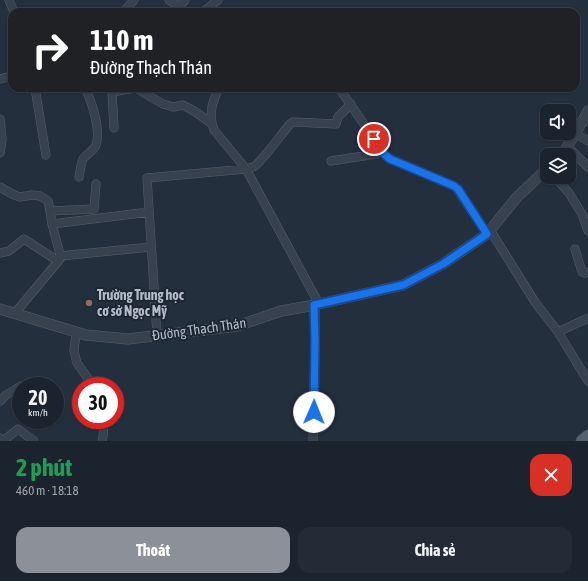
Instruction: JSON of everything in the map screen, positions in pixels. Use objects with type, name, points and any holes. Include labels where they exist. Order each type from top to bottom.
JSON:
[{"type":"main road","points":[[582,441],[588,436]]},
{"type":"street","points":[[127,8],[134,0]]},
{"type":"street","points":[[169,0],[182,6]]},
{"type":"street","points":[[208,8],[218,0]]},
{"type":"street","points":[[36,92],[46,155]]},
{"type":"street","points":[[78,177],[83,159],[96,146],[97,137],[95,117],[87,92]]},
{"type":"street","points":[[111,92],[114,128]]},
{"type":"street","points":[[142,92],[163,104],[174,107],[183,105],[211,123]]},
{"type":"street","points":[[217,92],[211,108],[211,123],[214,130],[246,169],[317,304],[313,441]]},
{"type":"street","points":[[342,92],[383,153],[390,159],[458,189],[535,302],[558,332],[588,381]]},
{"type":"street","points":[[157,335],[146,178],[251,168],[255,166],[290,124],[294,122],[336,124],[338,117],[351,104]]},
{"type":"street","points":[[588,111],[576,133],[588,141]]},
{"type":"street","points":[[0,119],[2,139],[0,154]]},
{"type":"street","points":[[331,161],[383,153]]},
{"type":"street","points":[[576,159],[588,167]]},
{"type":"street","name":"Đường Thạch Thán","points":[[0,309],[86,335],[128,339],[238,326],[281,311],[403,285],[443,264],[488,232],[517,197],[540,176]]},
{"type":"street","points":[[50,212],[94,209],[96,184]]},
{"type":"street","points":[[562,184],[582,214],[588,231]]},
{"type":"street","points":[[0,187],[20,197],[32,195],[40,196],[48,201],[59,259],[15,314]]},
{"type":"street","points":[[52,224],[149,212]]},
{"type":"street","points":[[0,253],[9,252],[24,239],[59,259],[151,247]]},
{"type":"street","points":[[575,249],[582,272],[588,272]]},
{"type":"street","points":[[558,332],[588,318]]},
{"type":"street","points":[[76,332],[74,351],[77,363],[87,377]]},
{"type":"street","points":[[0,401],[12,391]]},
{"type":"street","points":[[0,438],[3,441],[18,429],[34,441]]},
{"type":"street","points":[[102,441],[104,429]]},
{"type":"place","name":"Trường Trung học cơ sở Ngọc Mỹ","points":[[89,303]]},
{"type":"route","points":[[314,412],[314,305],[403,285],[443,264],[487,234],[458,189],[390,159],[383,153],[374,139]]}]
